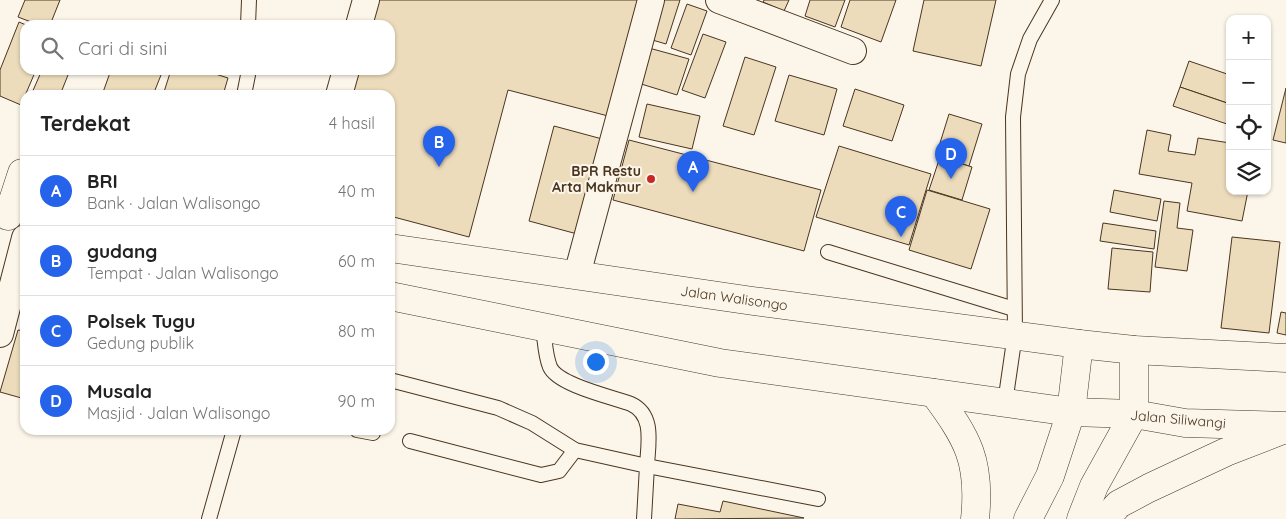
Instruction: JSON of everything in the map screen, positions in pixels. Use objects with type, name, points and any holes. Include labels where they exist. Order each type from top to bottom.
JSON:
[{"type":"main road","points":[[11,217],[16,171]]},
{"type":"main road","name":"Jalan Walisongo","points":[[395,249],[753,301],[1015,322],[1079,344]]},
{"type":"main road","points":[[395,297],[720,364],[1070,412]]},
{"type":"main road","points":[[1028,519],[1050,476],[1070,412],[1079,344],[1134,350],[1286,358]]},
{"type":"main road","points":[[1082,519],[1094,486],[1134,414],[1134,350]]},
{"type":"main road","points":[[934,393],[961,429],[974,463],[977,502],[975,519]]},
{"type":"main road","name":"Jalan Siliwangi","points":[[1070,412],[1134,414],[1185,423],[1286,427]]},
{"type":"main road","points":[[1105,519],[1119,504],[1148,488],[1286,427]]},
{"type":"street","points":[[360,20],[366,0]]},
{"type":"street","points":[[577,275],[651,0]]},
{"type":"street","points":[[719,0],[853,51]]},
{"type":"street","points":[[340,90],[345,75]]},
{"type":"street","points":[[0,334],[20,257]]},
{"type":"lane","points":[[248,20],[250,0]]},
{"type":"lane","points":[[1005,403],[1015,322],[1013,117],[1018,74],[1030,39],[1052,0]]},
{"type":"lane","points":[[245,90],[248,75]]},
{"type":"lane","points":[[828,252],[1015,322]]},
{"type":"lane","points":[[543,328],[550,366],[555,375],[640,408],[646,416],[649,426],[644,519]]},
{"type":"lane","points":[[395,381],[498,408],[532,423],[575,450],[818,499]]},
{"type":"lane","points":[[209,519],[233,435]]},
{"type":"lane","points":[[410,442],[541,475],[559,471],[575,450]]},
{"type":"building","points":[[25,0],[60,0],[52,20],[26,20],[18,17]]},
{"type":"building","points":[[379,0],[640,0],[612,117],[508,90],[469,237],[395,217],[395,90],[353,90],[358,75],[395,75],[395,20],[373,20]]},
{"type":"building","points":[[661,0],[680,0],[666,44],[649,39]]},
{"type":"building","points":[[764,0],[789,0],[784,11],[763,2]]},
{"type":"building","points":[[810,0],[845,0],[835,27],[805,16]]},
{"type":"building","points":[[850,0],[896,0],[881,42],[841,27]]},
{"type":"building","points":[[924,0],[996,0],[981,66],[913,51]]},
{"type":"building","points":[[687,4],[707,11],[691,55],[671,48]]},
{"type":"building","points":[[19,22],[20,75],[34,75],[27,90],[20,90],[20,105],[0,96],[0,70]]},
{"type":"building","points":[[703,34],[726,42],[705,98],[682,90]]},
{"type":"building","points":[[649,48],[689,59],[677,95],[638,83]]},
{"type":"building","points":[[745,57],[776,67],[754,135],[723,126]]},
{"type":"building","points":[[1189,61],[1226,74],[1226,103],[1180,87]]},
{"type":"building","points":[[40,75],[68,75],[62,90],[33,90]]},
{"type":"building","points":[[109,75],[161,75],[155,90],[104,90]]},
{"type":"building","points":[[169,75],[219,75],[228,78],[224,90],[165,90]]},
{"type":"building","points":[[789,75],[837,89],[824,135],[775,121]]},
{"type":"building","points":[[1180,87],[1226,103],[1226,124],[1173,106]]},
{"type":"building","points":[[1286,88],[1286,143],[1273,140]]},
{"type":"building","points":[[855,89],[904,105],[892,141],[843,126]]},
{"type":"building","points":[[647,104],[700,116],[692,149],[639,137]]},
{"type":"building","points":[[949,114],[982,124],[969,166],[936,156]]},
{"type":"building","points":[[554,126],[606,140],[581,235],[529,221]]},
{"type":"building","points":[[1147,130],[1171,135],[1168,151],[1195,155],[1198,138],[1226,142],[1226,195],[1247,195],[1242,221],[1187,211],[1192,183],[1139,174]]},
{"type":"building","points":[[629,140],[821,190],[804,251],[613,200]]},
{"type":"building","points":[[839,146],[931,174],[909,245],[816,217]]},
{"type":"building","points":[[940,157],[972,167],[962,200],[929,190]]},
{"type":"building","points":[[927,190],[990,209],[971,269],[909,250]]},
{"type":"building","points":[[1114,190],[1161,199],[1157,221],[1110,212]]},
{"type":"building","points":[[1164,201],[1180,203],[1177,228],[1193,230],[1187,271],[1155,267]]},
{"type":"building","points":[[1103,223],[1156,231],[1154,249],[1100,241]]},
{"type":"building","points":[[1232,237],[1280,242],[1269,333],[1221,328]]},
{"type":"building","points":[[1112,248],[1153,252],[1150,292],[1108,289]]},
{"type":"building","points":[[1281,312],[1286,313],[1286,335],[1277,333]]},
{"type":"building","points":[[18,330],[20,330],[20,398],[0,392]]},
{"type":"building","points":[[723,501],[804,518],[675,519],[678,504],[720,512]]},
{"type":"place","name":"gudang","points":[[439,167]]},
{"type":"place","name":"BPR Restu Arta Makmur","points":[[651,179]]},
{"type":"place","name":"Musala","points":[[951,179]]},
{"type":"place","name":"BRI","points":[[693,192]]},
{"type":"place","name":"Polsek Tugu","points":[[901,237]]}]
